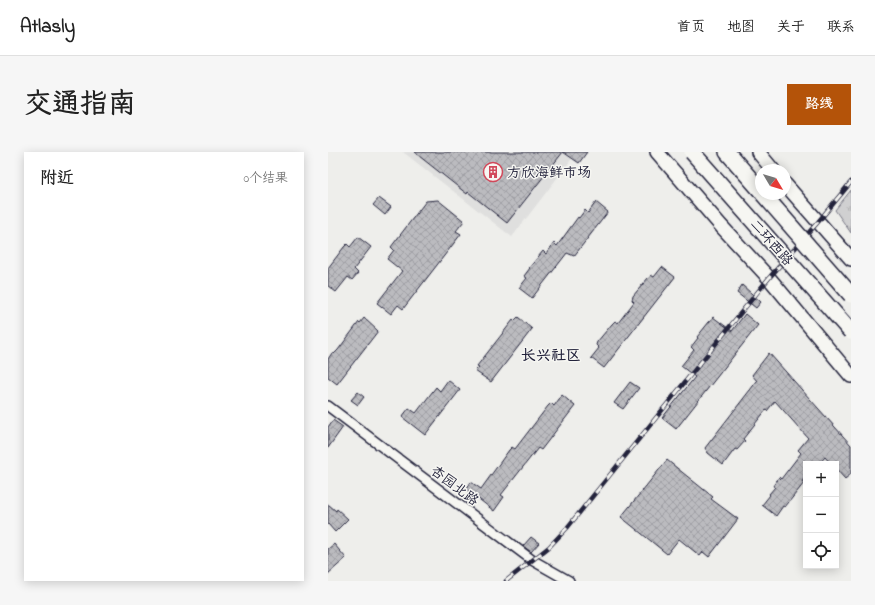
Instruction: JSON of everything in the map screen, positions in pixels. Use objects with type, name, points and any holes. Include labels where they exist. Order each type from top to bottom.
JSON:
[{"type":"highway","name":"二环西路","points":[[692,152],[851,332]]},
{"type":"highway","points":[[727,152],[755,184]]},
{"type":"highway","name":"二环西路","points":[[769,200],[851,295]]},
{"type":"main road","points":[[657,152],[768,278],[851,376]]},
{"type":"main road","points":[[758,152],[768,164]]},
{"type":"main road","points":[[791,191],[851,259]]},
{"type":"street","name":"杏园北路","points":[[328,406],[532,560],[569,581]]},
{"type":"shaded area","name":"方欣海鲜市场","points":[[403,152],[577,152],[512,237]]},
{"type":"green space","points":[[851,190],[851,233],[835,210]]},
{"type":"building","name":"方欣海鲜市场","points":[[414,152],[563,152],[507,223],[468,192],[467,194]]},
{"type":"building","points":[[563,152],[587,152],[579,163]]},
{"type":"building","points":[[379,198],[391,207],[385,215],[373,205]]},
{"type":"building","points":[[438,200],[464,221],[456,231],[461,234],[403,309],[398,305],[391,314],[377,303],[402,271],[387,259],[394,250],[391,247],[426,201]]},
{"type":"building","points":[[596,202],[608,212],[574,256],[567,253],[532,298],[519,288],[527,278],[524,276],[529,268],[543,251],[546,254],[554,243],[557,246],[578,217],[579,218],[585,210],[588,213]]},
{"type":"building","points":[[358,237],[371,247],[354,269],[358,273],[352,280],[348,277],[336,292],[328,286],[328,268],[344,247],[347,244],[350,247]]},
{"type":"building","points":[[662,267],[675,277],[604,368],[591,358],[599,348],[596,345],[597,342],[615,321],[618,323],[634,302],[632,300],[633,296],[651,275],[654,277]]},
{"type":"building","points":[[742,285],[761,302],[756,308],[737,293]]},
{"type":"building","points":[[745,314],[758,325],[676,429],[662,418],[695,377],[681,366],[694,350],[691,347],[698,338],[697,337],[713,317],[732,331]]},
{"type":"building","points":[[518,317],[532,329],[491,382],[475,371],[479,367],[477,366],[513,320],[514,321]]},
{"type":"building","points":[[364,318],[378,331],[337,384],[328,377],[328,359],[332,353],[334,354],[338,350],[359,322],[360,323]]},
{"type":"building","points":[[769,353],[851,445],[851,474],[845,479],[839,472],[839,461],[828,461],[825,457],[822,461],[803,461],[803,484],[776,516],[762,505],[775,487],[773,486],[779,477],[781,479],[801,453],[798,450],[808,438],[775,401],[743,439],[745,441],[737,450],[735,449],[723,465],[708,453],[705,448],[757,381],[752,375]]},
{"type":"building","points":[[448,380],[460,390],[425,435],[402,417],[409,408],[416,413],[436,387],[440,391]]},
{"type":"building","points":[[630,382],[639,388],[623,409],[614,403]]},
{"type":"building","points":[[358,392],[364,397],[358,405],[351,400]]},
{"type":"building","points":[[562,395],[575,406],[541,450],[538,448],[501,495],[504,497],[494,511],[466,489],[471,482],[481,489],[509,450],[512,447],[515,449],[548,406],[551,403],[554,406]]},
{"type":"building","points":[[333,420],[343,427],[328,448],[328,427]]},
{"type":"building","points":[[667,460],[713,497],[711,499],[738,519],[709,557],[703,552],[700,556],[679,539],[667,554],[621,517]]},
{"type":"building","points":[[328,504],[336,511],[337,509],[348,519],[335,532],[328,524]]},
{"type":"building","points":[[531,537],[539,543],[531,552],[523,546]]},
{"type":"building","points":[[334,544],[346,558],[328,574],[328,549]]},
{"type":"railway","points":[[506,581],[549,547],[567,528],[769,278],[851,182]]},
{"type":"place","name":"方欣海鲜市场","points":[[493,172]]},
{"type":"district","name":"长兴社区","points":[[551,355]]}]
